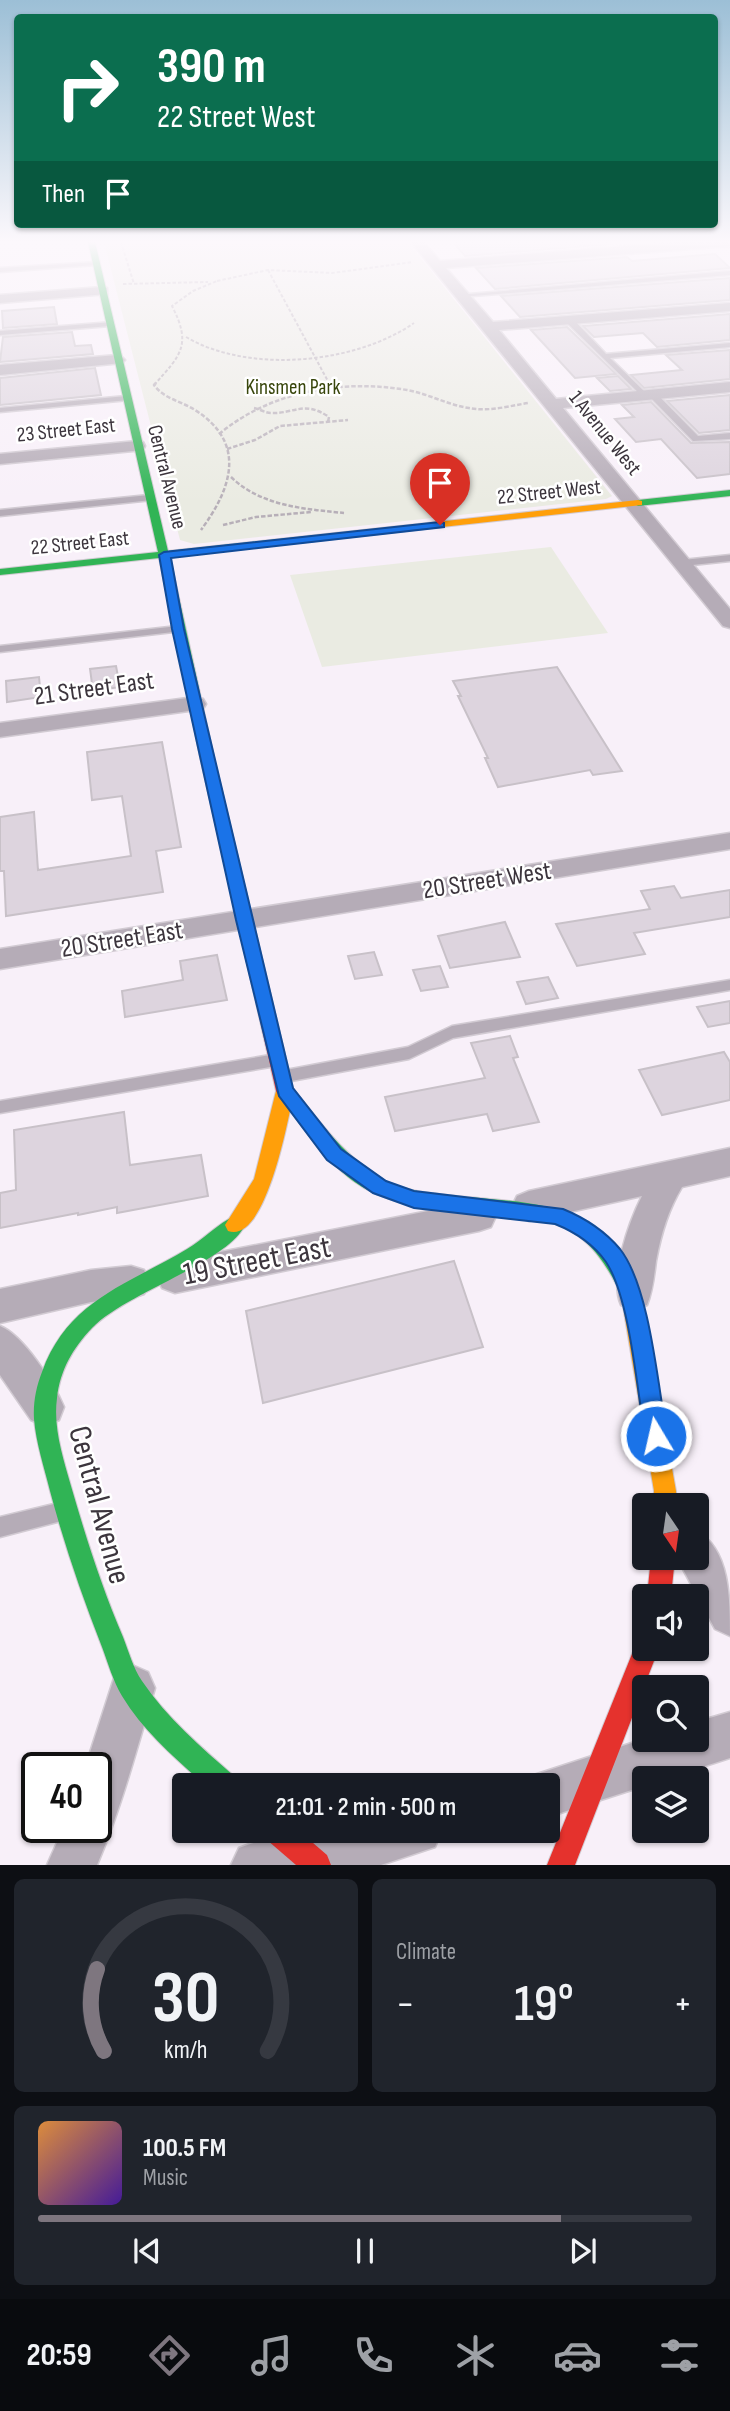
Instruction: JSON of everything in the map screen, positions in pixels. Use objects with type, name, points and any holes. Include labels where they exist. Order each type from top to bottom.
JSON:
[{"type":"street","name":"Central Avenue","points":[[111,329],[283,1084],[334,1154],[380,1187],[414,1199],[556,1215],[577,1224],[597,1239],[614,1257],[633,1300],[666,1493]]},
{"type":"street","name":"1 Avenue West","points":[[491,329],[730,622]]},
{"type":"street","points":[[0,370],[117,360]]},
{"type":"street","points":[[551,402],[730,387]]},
{"type":"street","name":"23 Street East","points":[[0,459],[137,446]]},
{"type":"street","name":"22 Street West","points":[[164,555],[730,493]]},
{"type":"street","name":"22 Street East","points":[[0,572],[164,555]]},
{"type":"street","name":"21 Street East","points":[[0,730],[195,704]]},
{"type":"street","name":"20 Street West","points":[[244,920],[730,841]]},
{"type":"street","name":"20 Street East","points":[[0,959],[244,920]]},
{"type":"street","name":"Central Avenue","points":[[212,1773],[165,1731],[132,1688],[102,1621],[66,1511],[48,1438],[45,1408],[50,1377],[59,1355],[76,1331],[95,1312],[145,1282],[186,1263],[216,1244],[239,1222],[268,1171],[283,1084]]},
{"type":"street","name":"19 Street East","points":[[0,1306],[91,1286],[145,1282],[195,1274],[730,1162]]},
{"type":"street","points":[[633,1300],[646,1222],[655,1198],[672,1174]]},
{"type":"street","points":[[0,1344],[45,1408]]},
{"type":"street","points":[[706,1570],[730,1614]]},
{"type":"street","points":[[561,1865],[598,1778],[642,1661]]},
{"type":"street","points":[[112,1754],[132,1688]]},
{"type":"street","points":[[560,1789],[730,1735]]},
{"type":"street","points":[[72,1865],[82,1843]]},
{"type":"street","points":[[256,1865],[302,1852],[349,1843]]},
{"type":"lane","points":[[0,333],[48,329]]},
{"type":"lane","points":[[578,329],[696,439],[730,436]]},
{"type":"lane","points":[[604,356],[730,345]]},
{"type":"lane","points":[[0,410],[126,398]]},
{"type":"lane","points":[[0,513],[149,498]]},
{"type":"lane","points":[[683,563],[730,558]]},
{"type":"lane","points":[[0,649],[178,629]]},
{"type":"lane","points":[[283,1084],[409,1054],[422,1049],[435,1037],[452,1032],[730,985]]},
{"type":"lane","points":[[0,1107],[277,1060]]},
{"type":"lane","points":[[0,1527],[66,1511]]},
{"type":"path","points":[[182,329],[186,337],[208,349],[290,358],[314,357],[376,346],[396,338],[407,329]]},
{"type":"path","points":[[299,329],[332,389]]},
{"type":"path","points":[[186,337],[182,354],[154,387],[197,412],[219,433],[227,449],[231,476],[236,483],[265,498],[319,511]]},
{"type":"path","points":[[219,433],[229,423],[253,408],[305,393],[332,389],[384,388],[408,391],[474,409],[551,402]]},
{"type":"path","points":[[253,408],[272,413],[300,407],[323,413],[328,417],[328,422]]},
{"type":"path","points":[[227,449],[255,440],[275,427],[348,420]]},
{"type":"path","points":[[205,533],[196,536],[219,506],[231,476]]},
{"type":"path","points":[[214,529],[256,517],[319,511],[355,513]]},
{"type":"green space","name":"Kinsmen Park","points":[[126,329],[478,329],[612,496],[606,499],[194,544],[180,540]]},
{"type":"green space","points":[[551,547],[608,633],[322,667],[290,575]]},
{"type":"building","points":[[569,329],[616,374],[575,378],[531,330]]},
{"type":"building","points":[[586,329],[730,329],[730,340],[657,347],[643,333],[594,337]]},
{"type":"building","points":[[72,332],[75,346],[91,345],[93,354],[0,362],[3,337]]},
{"type":"building","points":[[730,350],[730,379],[644,388],[631,375],[682,370],[666,355]]},
{"type":"building","points":[[95,368],[101,395],[0,405],[0,378]]},
{"type":"building","points":[[618,376],[631,389],[610,391],[597,378]]},
{"type":"building","points":[[730,395],[730,430],[699,433],[667,401]]},
{"type":"building","points":[[651,402],[691,443],[730,442],[730,474],[697,478],[661,439],[636,442],[615,419],[634,417],[622,405]]},
{"type":"building","points":[[116,666],[120,687],[93,691],[90,669]]},
{"type":"building","points":[[557,667],[622,771],[593,775],[590,770],[498,787],[485,758],[488,758],[453,681]]},
{"type":"building","points":[[39,677],[41,697],[7,702],[6,681]]},
{"type":"building","points":[[162,742],[181,847],[156,851],[163,892],[6,916],[4,871],[0,871],[0,817],[34,812],[38,870],[131,856],[122,796],[92,800],[87,752]]},
{"type":"building","points":[[674,886],[681,898],[730,890],[730,917],[634,933],[645,954],[577,966],[556,924],[650,909],[641,891]]},
{"type":"building","points":[[505,922],[520,957],[450,968],[438,936]]},
{"type":"building","points":[[374,952],[382,975],[355,979],[348,956]]},
{"type":"building","points":[[217,955],[227,1000],[125,1017],[122,991],[183,980],[180,961]]},
{"type":"building","points":[[440,966],[448,987],[421,991],[413,970]]},
{"type":"building","points":[[548,977],[558,998],[526,1004],[517,982]]},
{"type":"building","points":[[730,1001],[730,1023],[708,1027],[697,1007]]},
{"type":"building","points":[[510,1036],[518,1057],[513,1058],[539,1122],[493,1131],[487,1114],[395,1131],[385,1097],[485,1078],[471,1043]]},
{"type":"building","points":[[724,1052],[730,1062],[730,1100],[662,1115],[639,1070]]},
{"type":"building","points":[[124,1112],[130,1165],[201,1155],[208,1196],[117,1213],[117,1207],[78,1213],[0,1228],[0,1193],[16,1190],[14,1130]]},
{"type":"building","points":[[454,1261],[483,1347],[263,1403],[246,1311]]},
{"type":"traffic: fast","points":[[111,329],[164,555],[207,757]]},
{"type":"traffic: fast","points":[[638,503],[730,493]]},
{"type":"traffic: fast","points":[[0,572],[316,538]]},
{"type":"traffic: fast","points":[[289,1096],[334,1154],[380,1187],[414,1199],[556,1215],[582,1229],[602,1246],[619,1267],[631,1294]]},
{"type":"traffic: fast","points":[[212,1773],[164,1729],[142,1704],[127,1680],[91,1589],[72,1530],[50,1449],[45,1407],[47,1388],[56,1362],[70,1338],[87,1319],[106,1304],[195,1255],[235,1225]]},
{"type":"traffic: slow","points":[[316,538],[638,503]]},
{"type":"traffic: slow","points":[[235,1225],[256,1196],[263,1179],[274,1144],[285,1091]]},
{"type":"traffic: slow","points":[[631,1294],[665,1493]]},
{"type":"traffic: jam","points":[[207,757],[285,1091],[289,1096]]},
{"type":"traffic: jam","points":[[660,1584],[662,1570]]},
{"type":"traffic: jam","points":[[561,1865],[642,1661]]},
{"type":"traffic: jam","points":[[292,1843],[317,1865]]},
{"type":"route","points":[[440,525],[164,555],[178,629],[244,920],[285,1091],[334,1154],[380,1187],[414,1199],[556,1215],[577,1224],[597,1239],[614,1257],[633,1300],[656,1436]]}]
